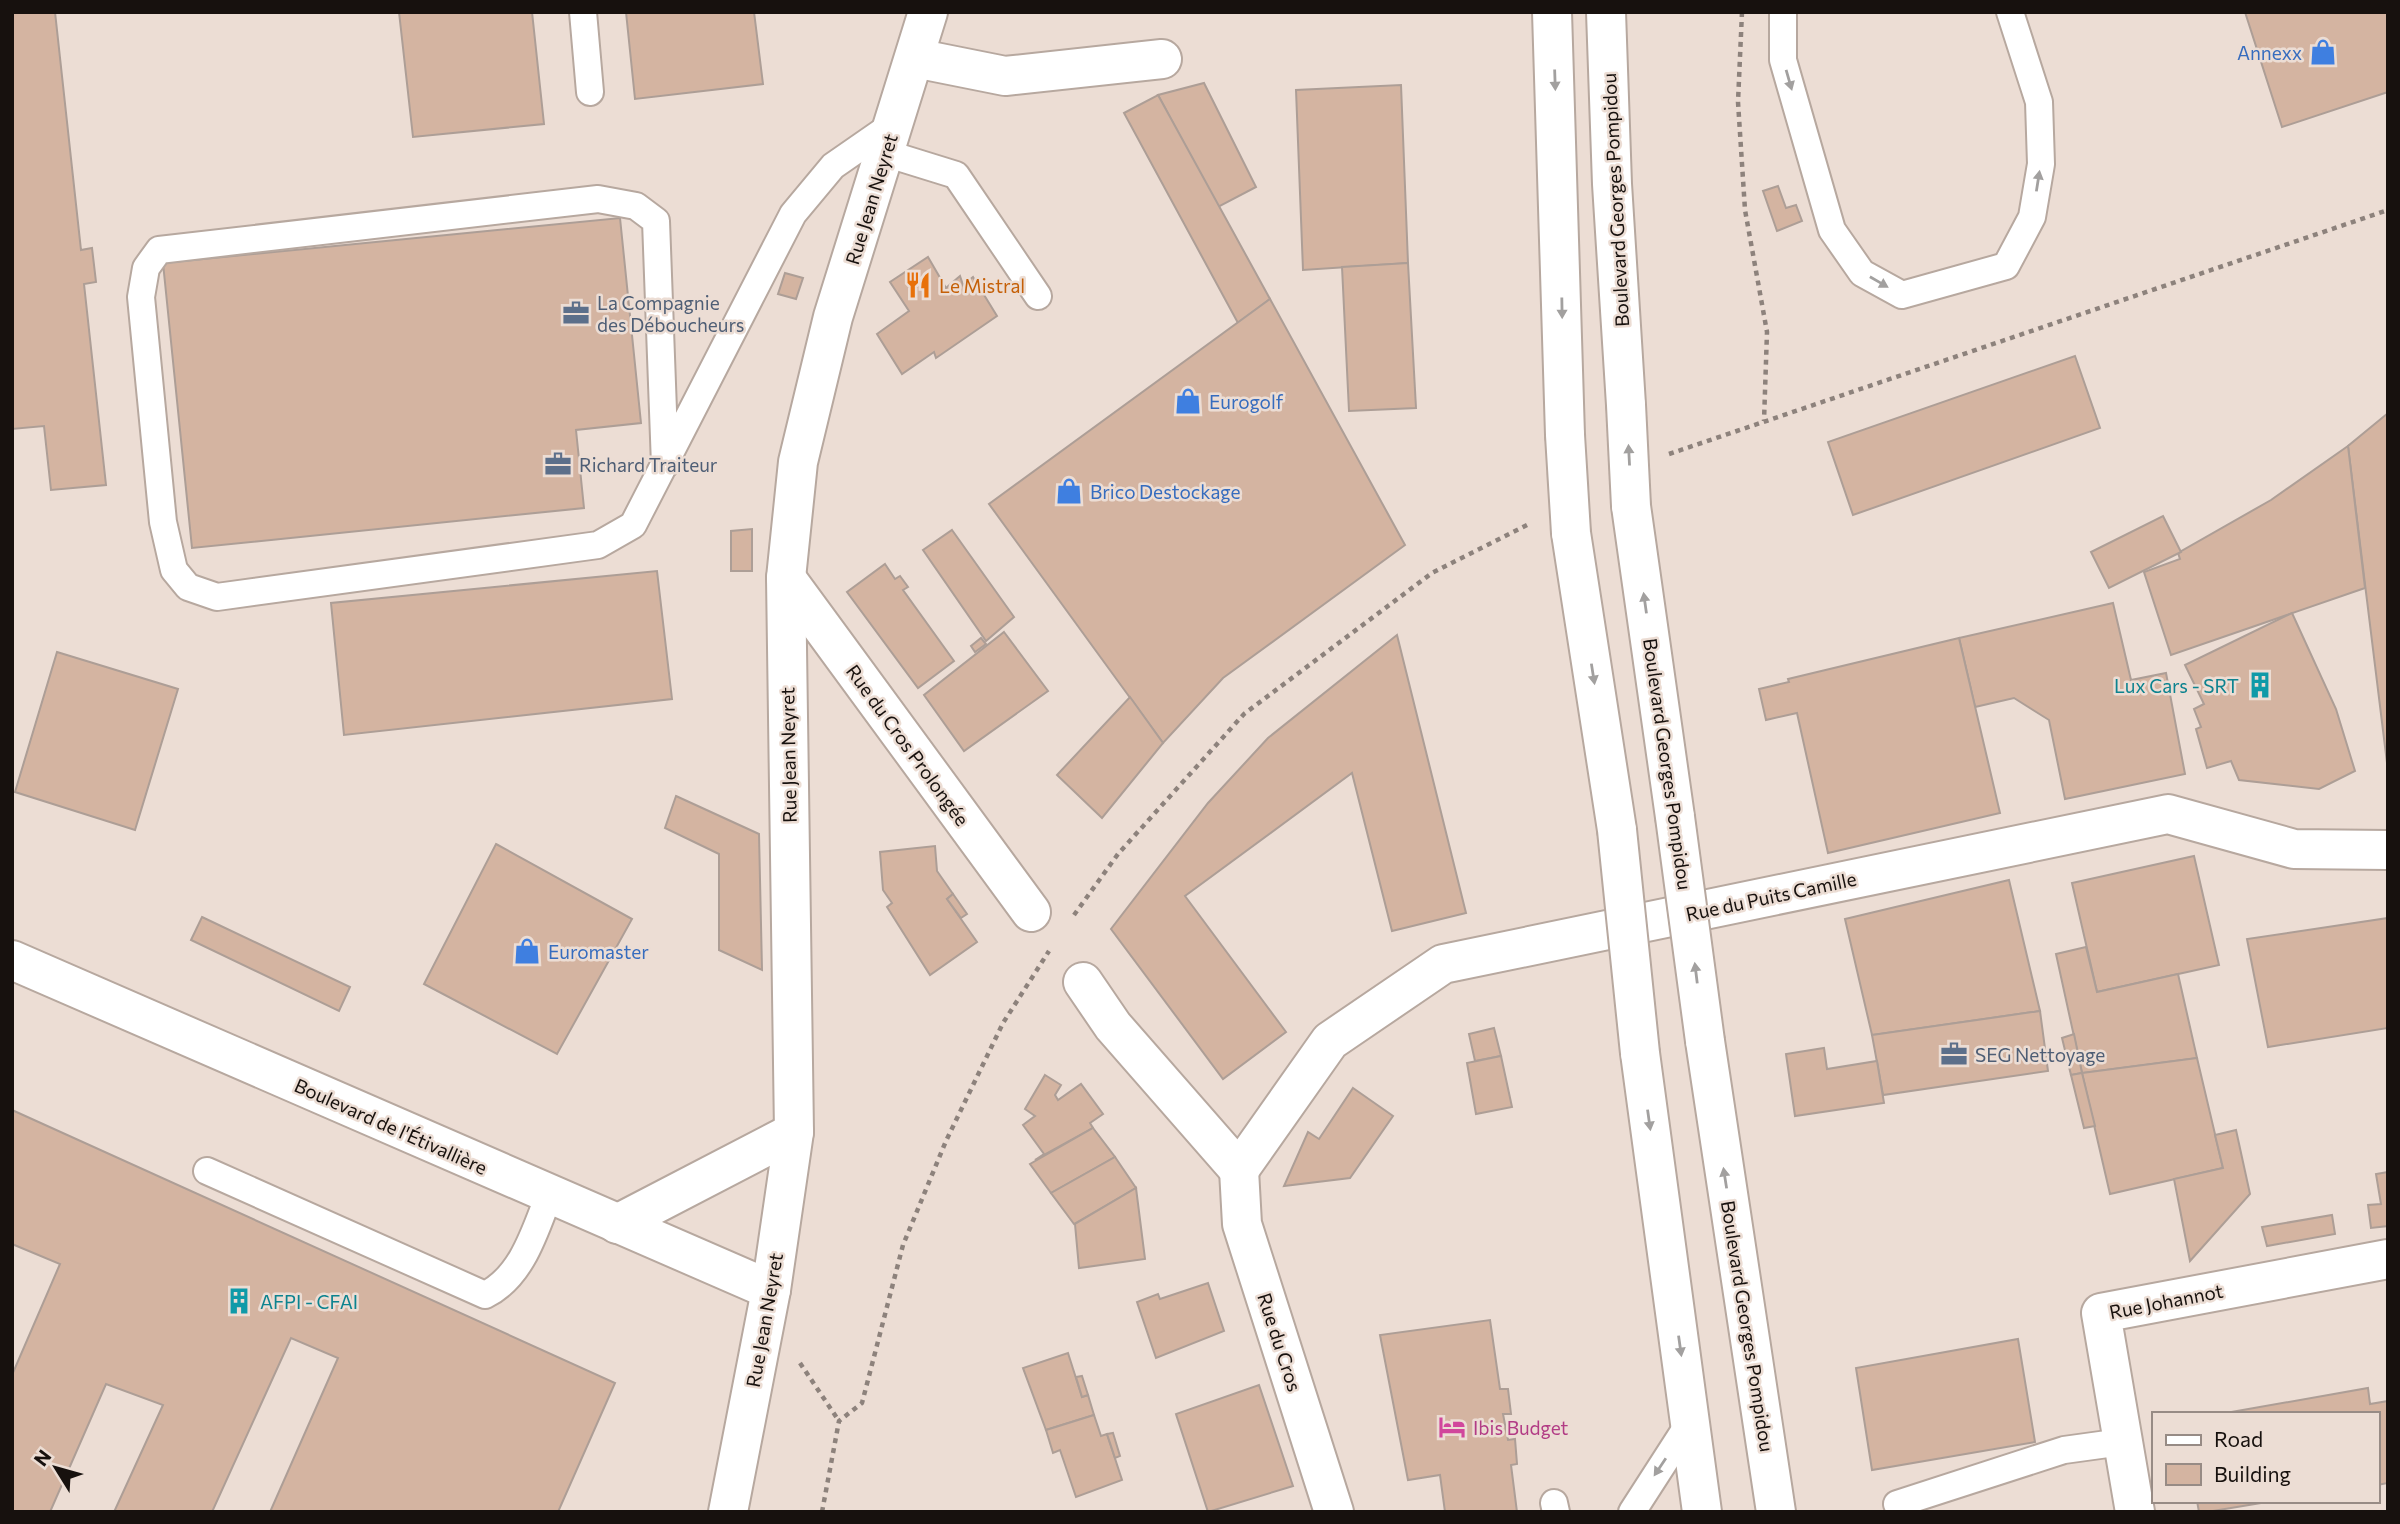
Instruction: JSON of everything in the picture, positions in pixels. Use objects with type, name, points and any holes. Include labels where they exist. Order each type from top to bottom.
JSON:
[{"type":"street","name":"Rue Jean Neyret","points":[[728,1512],[771,1290],[794,1132],[786,579],[798,462],[833,317],[928,12]]},
{"type":"street","points":[[1552,12],[1565,435],[1572,533],[1617,830],[1640,1053],[1702,1512]]},
{"type":"street","name":"Boulevard Georges Pompidou","points":[[1606,12],[1632,506],[1705,1041],[1776,1512]]},
{"type":"street","points":[[915,58],[1005,76],[1162,59]]},
{"type":"street","name":"Rue du Cros Prolongée","points":[[786,579],[1031,912]]},
{"type":"street","name":"Rue du Puits Camille","points":[[1239,1170],[1330,1041],[1443,964],[2168,814],[2294,849],[2388,850]]},
{"type":"street","name":"Boulevard de l'Étivallière","points":[[12,960],[771,1290]]},
{"type":"street","points":[[1083,982],[1113,1026],[1239,1170]]},
{"type":"street","points":[[617,1224],[794,1132]]},
{"type":"street","name":"Rue du Cros","points":[[1239,1170],[1242,1224],[1334,1512]]},
{"type":"street","name":"Rue Johannot","points":[[2135,1512],[2101,1313],[2388,1259]]},
{"type":"lane","points":[[583,12],[590,92]]},
{"type":"lane","points":[[1783,12],[1783,60],[1832,230],[1862,273],[1902,295],[2007,266],[2032,217],[2041,164],[2039,102],[2010,12]]},
{"type":"lane","points":[[665,465],[656,221],[636,206],[598,200],[159,250],[146,268],[141,298],[163,522],[174,570],[188,587],[217,597],[598,545],[632,525],[665,465],[793,214],[833,166],[890,138],[956,175],[1038,296]]},
{"type":"lane","points":[[207,1171],[485,1295],[502,1287],[528,1249],[549,1195]]},
{"type":"lane","points":[[1632,1512],[1690,1422]]},
{"type":"lane","points":[[1897,1504],[2064,1450],[2122,1442]]},
{"type":"path","points":[[1742,12],[1738,102],[1745,210],[1767,332],[1764,421]]},
{"type":"path","points":[[1661,457],[2388,211]]},
{"type":"path","points":[[1070,920],[1118,854],[1244,714],[1432,573],[1536,520]]},
{"type":"path","points":[[822,1512],[839,1421],[862,1404],[903,1245],[946,1141],[1003,1023],[1054,942]]},
{"type":"path","points":[[759,1349],[800,1363],[839,1421]]},
{"type":"building","points":[[12,12],[55,12],[81,250],[92,248],[96,282],[84,284],[106,485],[51,490],[44,426],[12,429]]},
{"type":"building","points":[[399,12],[532,12],[544,124],[413,137]]},
{"type":"building","points":[[626,12],[754,12],[763,84],[635,99]]},
{"type":"building","name":"Annexx","points":[[2245,12],[2388,12],[2388,92],[2282,127]]},
{"type":"building","points":[[1204,83],[1256,187],[1218,207],[1158,95]]},
{"type":"building","points":[[1401,85],[1408,263],[1303,270],[1296,90]]},
{"type":"building","points":[[1158,95],[1270,299],[1238,323],[1124,113]]},
{"type":"building","points":[[1778,186],[1786,208],[1796,205],[1802,221],[1777,231],[1763,191]]},
{"type":"building","points":[[620,218],[641,423],[576,430],[584,508],[192,548],[163,263]]},
{"type":"building","points":[[928,257],[946,288],[960,276],[963,285],[973,277],[997,316],[936,358],[934,352],[902,374],[877,334],[909,311],[890,282]]},
{"type":"building","points":[[1408,263],[1416,408],[1349,411],[1342,267]]},
{"type":"building","points":[[785,273],[803,278],[796,299],[778,294]]},
{"type":"building","points":[[1270,299],[1405,545],[1223,678],[1163,743],[989,504]]},
{"type":"building","points":[[2075,356],[2100,428],[1853,515],[1828,442]]},
{"type":"building","points":[[2388,413],[2388,771],[2348,446]]},
{"type":"building","points":[[2348,446],[2365,588],[2171,655],[2144,572],[2180,559],[2178,553],[2271,500]]},
{"type":"building","points":[[2163,516],[2181,552],[2109,588],[2091,552]]},
{"type":"building","points":[[752,529],[752,571],[731,571],[731,531]]},
{"type":"building","points":[[952,530],[1014,617],[986,641],[923,550]]},
{"type":"building","points":[[885,564],[895,579],[900,576],[908,587],[903,590],[954,661],[918,688],[847,592]]},
{"type":"building","points":[[657,571],[672,699],[344,735],[331,603]]},
{"type":"building","points":[[2113,603],[2131,680],[2166,673],[2185,774],[2065,799],[2049,720],[2014,698],[1975,707],[1959,638]]},
{"type":"building","name":"Lux Cars - SRT","points":[[2292,613],[2336,709],[2355,771],[2319,789],[2239,780],[2231,761],[2207,768],[2196,729],[2201,727],[2194,709],[2204,704],[2185,665]]},
{"type":"building","points":[[1004,632],[1048,691],[964,751],[924,695]]},
{"type":"building","points":[[1397,635],[1466,913],[1392,931],[1352,773],[1185,896],[1286,1032],[1223,1079],[1111,929],[1208,803],[1268,738]]},
{"type":"building","points":[[981,638],[986,644],[975,652],[971,646]]},
{"type":"building","points":[[1959,638],[2000,813],[1828,853],[1797,713],[1766,720],[1759,689],[1789,682],[1788,679]]},
{"type":"building","points":[[57,652],[178,689],[135,830],[15,792]]},
{"type":"building","points":[[1130,697],[1163,743],[1102,818],[1057,775]]},
{"type":"building","points":[[676,796],[759,834],[762,970],[719,950],[719,854],[665,828]]},
{"type":"building","name":"Euromaster","points":[[496,844],[632,919],[557,1054],[424,984]]},
{"type":"building","points":[[935,846],[937,871],[953,894],[947,899],[977,942],[930,975],[887,907],[892,903],[883,890],[880,852]]},
{"type":"building","points":[[2194,856],[2219,965],[2097,992],[2072,883]]},
{"type":"building","points":[[2009,880],[2040,1011],[1872,1035],[1845,919]]},
{"type":"building","points":[[953,894],[967,914],[961,918],[947,899]]},
{"type":"building","points":[[202,917],[350,987],[339,1011],[191,940]]},
{"type":"building","points":[[2388,918],[2388,1028],[2268,1047],[2247,939]]},
{"type":"building","points":[[2086,947],[2097,992],[2178,974],[2197,1058],[2082,1073],[2056,954]]},
{"type":"building","points":[[2040,1011],[2048,1071],[1883,1095],[1872,1035]]},
{"type":"building","points":[[1494,1028],[1501,1056],[1475,1061],[1469,1034]]},
{"type":"building","points":[[2074,1034],[2082,1073],[2071,1075],[2062,1038]]},
{"type":"building","points":[[1824,1048],[1827,1069],[1877,1061],[1884,1103],[1795,1116],[1786,1054]]},
{"type":"building","points":[[1501,1056],[1512,1107],[1476,1114],[1467,1063]]},
{"type":"building","points":[[2197,1058],[2223,1168],[2110,1194],[2082,1073]]},
{"type":"building","points":[[2082,1073],[2095,1126],[2084,1128],[2071,1075]]},
{"type":"building","points":[[1045,1075],[1061,1085],[1055,1095],[1058,1100],[1081,1084],[1103,1114],[1090,1123],[1093,1128],[1035,1160],[1044,1154],[1023,1125],[1035,1116],[1025,1109]]},
{"type":"building","points":[[1353,1088],[1393,1116],[1350,1178],[1284,1186],[1308,1132],[1319,1139]]},
{"type":"building","name":"AFPI - CFAI","points":[[12,1110],[615,1383],[558,1512],[270,1512],[338,1358],[291,1338],[212,1512],[114,1512],[163,1405],[106,1384],[50,1512],[12,1512],[12,1375],[60,1264],[12,1244]]},
{"type":"building","points":[[1093,1128],[1115,1157],[1051,1193],[1030,1164]]},
{"type":"building","points":[[2236,1130],[2250,1194],[2190,1261],[2174,1179],[2223,1168],[2215,1135]]},
{"type":"building","points":[[1115,1157],[1136,1188],[1074,1224],[1051,1193]]},
{"type":"building","points":[[2388,1172],[2388,1226],[2371,1228],[2368,1205],[2381,1204],[2376,1174]]},
{"type":"building","points":[[1136,1188],[1145,1259],[1079,1268],[1075,1224]]},
{"type":"building","points":[[2332,1215],[2335,1234],[2267,1246],[2262,1227]]},
{"type":"building","points":[[1208,1283],[1224,1331],[1156,1358],[1137,1302],[1158,1294],[1160,1299]]},
{"type":"building","name":"Ibis Budget","points":[[1490,1320],[1500,1389],[1508,1389],[1511,1414],[1503,1414],[1508,1440],[1515,1439],[1517,1464],[1511,1465],[1517,1512],[1445,1512],[1440,1475],[1408,1480],[1380,1335]]},
{"type":"building","points":[[2018,1339],[2035,1442],[1872,1470],[1856,1368]]},
{"type":"building","points":[[1068,1353],[1082,1397],[1088,1395],[1094,1415],[1046,1430],[1023,1368]]},
{"type":"building","points":[[1082,1376],[1088,1395],[1082,1397],[1076,1377]]},
{"type":"building","points":[[1259,1385],[1293,1486],[1208,1512],[1176,1414]]},
{"type":"building","points":[[2368,1388],[2370,1404],[2388,1401],[2388,1483],[2379,1485],[2379,1412],[2231,1412]]},
{"type":"building","points":[[1094,1415],[1101,1436],[1107,1434],[1122,1480],[1076,1497],[1060,1450],[1053,1453],[1046,1430]]},
{"type":"building","points":[[1113,1433],[1120,1456],[1115,1458],[1107,1434]]},
{"type":"building","points":[[2197,1503],[2261,1503],[2207,1512],[2199,1512]]},
{"type":"place","name":"Annexx","points":[[2323,52]]},
{"type":"place","name":"Le Mistral","points":[[918,285]]},
{"type":"place","name":"La Compagnie des Déboucheurs","points":[[576,313]]},
{"type":"place","name":"Eurogolf","points":[[1188,401]]},
{"type":"place","name":"Richard Traiteur","points":[[558,464]]},
{"type":"place","name":"Brico Destockage","points":[[1069,491]]},
{"type":"place","name":"Lux Cars - SRT","points":[[2260,685]]},
{"type":"place","name":"Euromaster","points":[[527,951]]},
{"type":"place","name":"SEG Nettoyage","points":[[1954,1054]]},
{"type":"place","name":"AFPI - CFAI","points":[[239,1301]]},
{"type":"place","name":"Ibis Budget","points":[[1452,1427]]}]
